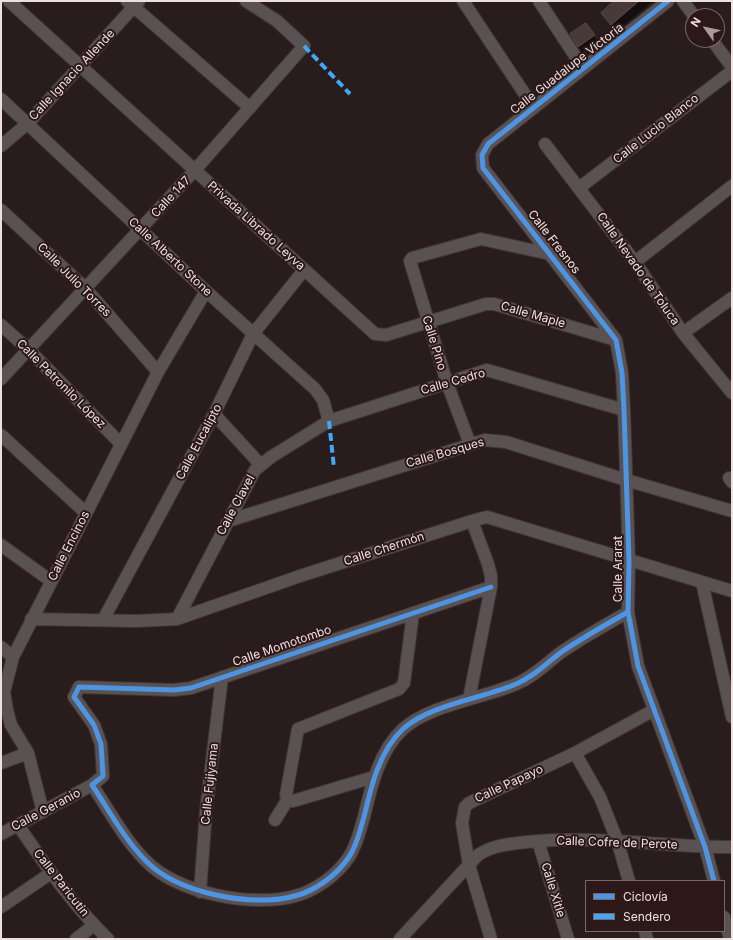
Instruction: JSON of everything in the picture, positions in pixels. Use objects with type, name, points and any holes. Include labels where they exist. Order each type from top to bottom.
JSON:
[{"type":"street","name":"Privada Librado Leyva","points":[[9,1],[375,334],[381,335]]},
{"type":"street","name":"Calle 147","points":[[1,380],[195,170],[304,46],[277,20],[246,1]]},
{"type":"street","points":[[463,1],[534,108]]},
{"type":"street","points":[[539,1],[583,68]]},
{"type":"street","name":"Calle Guadalupe Victoria","points":[[482,155],[488,144],[668,1]]},
{"type":"street","name":"Calle Ignacio Allende","points":[[1,146],[28,123],[133,3]]},
{"type":"street","points":[[133,3],[250,108]]},
{"type":"street","points":[[718,48],[732,67]]},
{"type":"street","name":"Calle Lucio Blanco","points":[[579,188],[732,70]]},
{"type":"street","name":"Calle Alberto Stone","points":[[1,98],[140,230],[315,389],[323,400],[329,421]]},
{"type":"street","name":"Calle Nevado de Toluca","points":[[545,144],[635,262],[683,333],[732,393]]},
{"type":"street","name":"Calle Fresnos","points":[[482,155],[483,168],[616,340]]},
{"type":"street","points":[[635,262],[732,186]]},
{"type":"street","name":"Calle Julio Torres","points":[[1,210],[86,289],[158,372]]},
{"type":"street","name":"Calle Pino","points":[[470,444],[447,383],[409,264],[412,258],[481,239],[550,254]]},
{"type":"street","name":"Calle Eucalipto","points":[[103,620],[214,414],[253,334],[304,270]]},
{"type":"street","name":"Calle Encinos","points":[[43,812],[28,753],[11,725],[2,693],[13,657],[158,372],[206,291]]},
{"type":"street","points":[[683,333],[732,298]]},
{"type":"street","name":"Calle Maple","points":[[381,335],[486,304],[494,304],[616,340]]},
{"type":"street","name":"Calle Petronilo López","points":[[1,325],[29,350],[121,444]]},
{"type":"street","name":"Calle Ararat","points":[[616,340],[622,373],[624,410],[629,560],[628,612],[638,666],[705,847],[714,880]]},
{"type":"street","name":"Calle Cedro","points":[[329,421],[487,370],[624,410]]},
{"type":"street","points":[[214,414],[260,464]]},
{"type":"street","name":"Calle Clavel","points":[[177,619],[255,470],[260,464],[329,421]]},
{"type":"street","points":[[1,435],[86,513]]},
{"type":"street","name":"Calle Bosques","points":[[228,521],[485,440],[506,442],[626,480],[732,511]]},
{"type":"street","name":"Calle Chermón","points":[[32,619],[160,621],[177,619],[300,576],[472,521],[494,518],[732,591]]},
{"type":"street","points":[[469,699],[491,587],[491,576],[488,564],[472,521]]},
{"type":"street","points":[[1,545],[51,581]]},
{"type":"street","points":[[702,582],[732,717]]},
{"type":"street","name":"Calle Momotombo","points":[[92,785],[103,776],[101,744],[94,725],[74,697],[76,690],[79,687],[174,690],[191,688],[491,587]]},
{"type":"street","points":[[92,785],[128,838],[146,861],[161,874],[200,892],[227,898],[274,899],[294,897],[323,883],[341,867],[350,856],[358,837],[374,777],[392,743],[403,730],[417,720],[469,699],[516,684],[534,675],[586,636],[628,612]]},
{"type":"street","points":[[276,820],[288,799],[286,795],[298,729],[400,689],[404,683],[413,613]]},
{"type":"street","points":[[1,647],[13,657]]},
{"type":"street","name":"Calle Fujiyama","points":[[200,892],[206,811],[222,677]]},
{"type":"street","name":"Calle Papayo","points":[[491,939],[469,865],[462,823],[465,807],[469,803],[575,753],[654,710]]},
{"type":"street","points":[[1,763],[28,753]]},
{"type":"street","points":[[575,753],[600,797],[617,840],[629,880]]},
{"type":"street","points":[[288,799],[293,801],[374,777]]},
{"type":"street","name":"Calle Geranio","points":[[1,834],[92,785]]},
{"type":"street","name":"Calle Paricutín","points":[[18,825],[51,873],[94,925],[108,939]]},
{"type":"street","name":"Calle Cofre de Perote","points":[[401,938],[469,865],[487,849],[502,844],[538,841],[617,840],[705,847],[732,847]]},
{"type":"street","name":"Calle Xitle","points":[[538,841],[568,939]]},
{"type":"street","points":[[1,907],[51,873]]},
{"type":"street","points":[[725,921],[730,939]]},
{"type":"street","points":[[76,939],[94,925]]},
{"type":"building","points":[[614,1],[639,1],[611,25],[601,13]]},
{"type":"building","points":[[586,23],[595,35],[578,47],[570,34]]},
{"type":"marked path","points":[[304,46],[350,94]]},
{"type":"marked path","points":[[329,421],[334,468]]},
{"type":"cycle path","points":[[668,1],[488,144],[482,155],[483,168],[616,340],[622,373],[624,410],[629,561],[628,612],[638,666],[705,847],[714,880]]},
{"type":"cycle path","points":[[491,587],[191,688],[174,690],[79,687],[74,697],[94,725],[101,744],[103,776],[92,785],[124,834],[138,852],[146,861],[176,882],[216,895],[237,899],[278,899],[303,894],[332,876],[349,857],[358,837],[377,770],[388,748],[403,729],[427,714],[503,689],[522,681],[534,674],[568,647],[628,612]]}]
